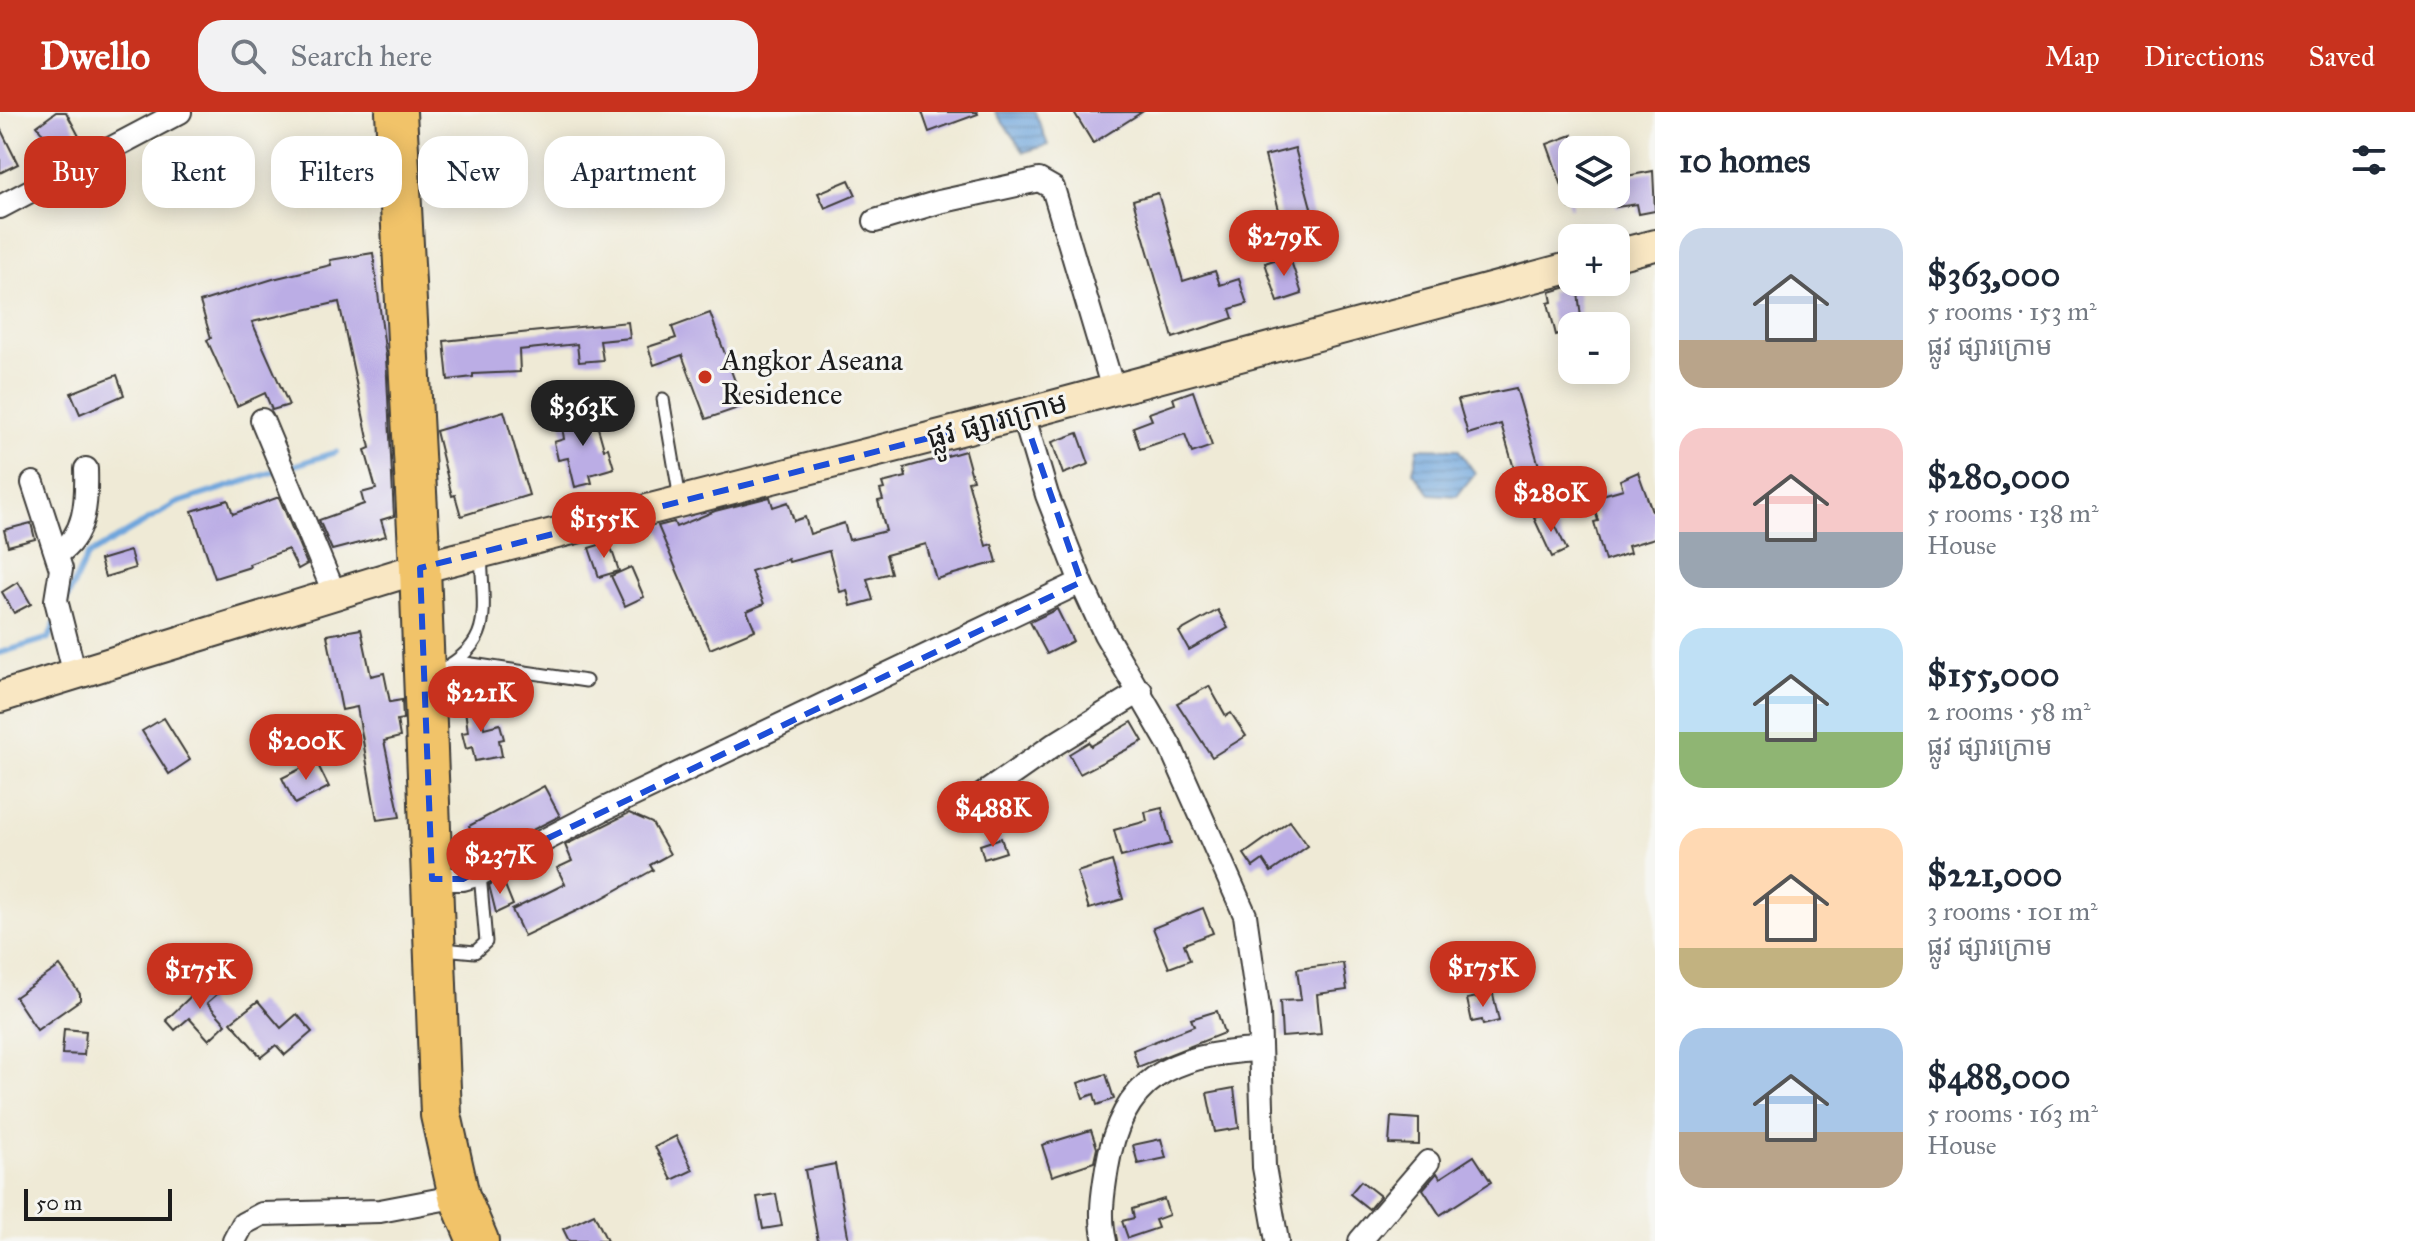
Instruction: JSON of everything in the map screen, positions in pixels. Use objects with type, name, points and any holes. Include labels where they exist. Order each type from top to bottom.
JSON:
[{"type":"highway","points":[[396,112],[420,568],[441,1115],[459,1196],[478,1241]]},
{"type":"main road","points":[[1630,251],[1655,245]]},
{"type":"main road","name":"ផ្លូវ ផ្សារក្រោម","points":[[0,697],[420,568],[1023,414],[1558,271]]},
{"type":"street","points":[[0,207],[180,112]]},
{"type":"street","points":[[875,221],[939,202],[1039,180],[1053,188],[1113,389]]},
{"type":"street","points":[[1023,414],[1047,495],[1081,582],[1105,634],[1141,691],[1193,795],[1245,915],[1259,1014],[1264,1167],[1272,1239]]},
{"type":"street","points":[[262,420],[335,595]]},
{"type":"street","points":[[57,554],[71,545],[76,536],[87,501],[86,469]]},
{"type":"street","points":[[33,483],[61,569],[56,594],[75,675]]},
{"type":"street","points":[[432,879],[463,879],[480,874],[604,809],[1081,582]]},
{"type":"street","points":[[972,802],[1055,744],[1141,691]]},
{"type":"street","points":[[1105,1241],[1102,1199],[1111,1142],[1129,1100],[1155,1074],[1225,1051],[1258,1050]]},
{"type":"street","points":[[1360,1241],[1428,1162]]},
{"type":"street","points":[[234,1241],[243,1224],[262,1214],[380,1211],[459,1196]]},
{"type":"lane","points":[[663,399],[680,503]]},
{"type":"lane","points":[[423,679],[459,662],[479,638],[483,620],[481,553]]},
{"type":"lane","points":[[459,662],[586,681]]},
{"type":"lane","points":[[434,949],[475,952],[486,942],[480,874]]},
{"type":"highlighted area","points":[[1023,414],[1081,582],[463,879],[432,879],[420,568]]},
{"type":"water","points":[[995,112],[1035,112],[1048,145],[1024,152]]},
{"type":"water","points":[[1418,448],[1458,449],[1475,473],[1457,496],[1430,494],[1413,472]]},
{"type":"building","points":[[56,112],[66,112],[79,136],[44,136],[37,126]]},
{"type":"building","points":[[922,112],[977,112],[978,114],[929,132]]},
{"type":"building","points":[[1074,112],[1142,112],[1093,143]]},
{"type":"building","points":[[0,128],[18,164],[0,173]]},
{"type":"building","points":[[1558,140],[1558,175],[1547,144]]},
{"type":"building","points":[[1295,148],[1320,241],[1289,249],[1265,156]]},
{"type":"building","points":[[1653,171],[1655,211],[1639,214],[1637,204],[1630,205],[1630,175]]},
{"type":"building","points":[[849,180],[856,195],[825,208],[818,193]]},
{"type":"building","points":[[1158,193],[1183,281],[1215,271],[1220,285],[1239,279],[1247,304],[1230,309],[1233,318],[1173,338],[1133,200]]},
{"type":"building","points":[[373,253],[386,357],[394,516],[381,520],[386,536],[332,550],[319,520],[364,504],[361,493],[376,489],[365,450],[370,448],[339,302],[252,322],[289,405],[272,410],[265,393],[237,406],[207,340],[211,338],[200,302],[331,265],[330,260]]},
{"type":"building","points":[[1289,255],[1302,294],[1278,302],[1265,263]]},
{"type":"building","points":[[1558,290],[1558,296],[1578,296],[1580,312],[1558,312],[1556,335],[1548,303],[1552,302],[1550,292]]},
{"type":"building","points":[[710,313],[744,406],[706,419],[682,355],[654,365],[648,347],[676,338],[672,327]]},
{"type":"building","points":[[628,322],[630,338],[600,341],[603,360],[579,362],[577,344],[519,350],[520,372],[473,374],[473,377],[448,380],[444,341]]},
{"type":"building","points":[[117,375],[124,395],[80,414],[71,393]]},
{"type":"building","points":[[1516,388],[1542,476],[1542,483],[1520,489],[1501,424],[1468,434],[1458,400]]},
{"type":"building","points":[[1193,391],[1212,446],[1192,453],[1185,434],[1140,449],[1133,427],[1152,420],[1149,413],[1175,404],[1173,398]]},
{"type":"building","points":[[593,410],[604,449],[608,448],[614,468],[590,475],[592,483],[575,487],[568,458],[558,460],[554,442],[564,439],[561,419]]},
{"type":"building","points":[[504,411],[529,495],[461,516],[455,495],[452,496],[436,431]]},
{"type":"building","points":[[1078,433],[1089,464],[1063,474],[1052,442]]},
{"type":"building","points":[[965,451],[973,480],[968,481],[986,546],[992,544],[997,562],[936,579],[926,544],[886,555],[891,573],[867,579],[873,600],[851,606],[847,590],[840,592],[829,551],[789,562],[788,559],[751,571],[764,604],[747,611],[755,630],[710,649],[658,526],[674,522],[676,527],[715,511],[770,497],[773,507],[788,502],[794,521],[805,517],[810,534],[844,523],[849,540],[886,531],[878,501],[883,500],[880,490],[884,489],[882,483],[906,477],[904,468]]},
{"type":"building","points":[[1638,472],[1652,511],[1655,510],[1655,538],[1628,546],[1630,553],[1605,561],[1594,522],[1598,521],[1592,498],[1623,489],[1620,480]]},
{"type":"building","points":[[279,497],[307,564],[298,569],[288,549],[249,564],[250,567],[215,578],[192,511],[228,500],[233,514]]},
{"type":"building","points":[[1549,512],[1567,550],[1552,557],[1534,518]]},
{"type":"building","points":[[31,523],[35,539],[8,546],[4,530]]},
{"type":"building","points":[[609,542],[619,571],[599,577],[589,548]]},
{"type":"building","points":[[130,551],[135,568],[105,577],[100,560]]},
{"type":"building","points":[[631,567],[644,597],[625,606],[611,576]]},
{"type":"building","points":[[18,582],[31,604],[14,613],[2,592]]},
{"type":"building","points":[[1057,609],[1073,641],[1047,654],[1030,622]]},
{"type":"building","points":[[1218,610],[1228,628],[1189,650],[1179,632]]},
{"type":"building","points":[[361,629],[371,676],[384,673],[390,702],[402,700],[403,719],[397,720],[400,737],[384,741],[400,817],[377,820],[357,707],[342,710],[327,635]]},
{"type":"building","points":[[1209,686],[1226,716],[1231,713],[1246,736],[1212,757],[1177,703]]},
{"type":"building","points":[[480,700],[484,728],[500,724],[504,739],[499,740],[502,756],[475,761],[472,747],[466,749],[462,733],[468,732],[464,702]]},
{"type":"building","points":[[164,718],[190,760],[169,774],[142,731]]},
{"type":"building","points":[[1132,722],[1143,741],[1080,774],[1069,754],[1089,742],[1091,746]]},
{"type":"building","points":[[316,761],[329,787],[295,804],[282,778]]},
{"type":"building","points":[[544,786],[560,816],[483,855],[469,826]]},
{"type":"building","points":[[1162,808],[1171,844],[1121,857],[1114,830],[1147,821],[1145,812]]},
{"type":"building","points":[[629,813],[652,823],[670,854],[650,865],[653,870],[524,936],[512,910],[565,884],[557,868],[572,861],[565,845]]},
{"type":"building","points":[[1290,821],[1308,846],[1271,872],[1263,860],[1253,867],[1244,854]]},
{"type":"building","points":[[1001,838],[1006,852],[984,859],[980,845]]},
{"type":"building","points":[[1112,861],[1123,899],[1089,909],[1077,872]]},
{"type":"building","points":[[502,878],[513,905],[496,913],[489,885]]},
{"type":"building","points":[[1203,908],[1213,933],[1184,944],[1190,960],[1169,968],[1153,928]]},
{"type":"building","points":[[1343,963],[1347,990],[1317,994],[1321,1034],[1282,1037],[1280,1001],[1301,1000],[1297,969]]},
{"type":"building","points":[[60,966],[80,994],[80,1000],[37,1030],[15,997]]},
{"type":"building","points":[[211,977],[222,990],[207,1003],[226,1024],[209,1040],[189,1018],[175,1030],[166,1020]]},
{"type":"building","points":[[1493,994],[1499,1021],[1483,1025],[1482,1020],[1472,1022],[1467,999]]},
{"type":"building","points":[[258,1001],[281,1028],[297,1014],[312,1032],[285,1055],[276,1045],[261,1057],[231,1022]]},
{"type":"building","points":[[1217,1011],[1224,1033],[1138,1067],[1133,1050],[1194,1026],[1191,1019]]},
{"type":"building","points":[[64,1029],[86,1031],[84,1055],[62,1054]]},
{"type":"building","points":[[1106,1074],[1114,1099],[1097,1105],[1094,1094],[1083,1098],[1078,1083]]},
{"type":"building","points":[[1234,1088],[1239,1128],[1215,1132],[1207,1093]]},
{"type":"building","points":[[1391,1117],[1419,1119],[1419,1145],[1389,1144]]},
{"type":"building","points":[[1091,1130],[1097,1148],[1094,1162],[1052,1176],[1042,1145]]},
{"type":"building","points":[[676,1136],[693,1170],[672,1180],[655,1147]]},
{"type":"building","points":[[1161,1139],[1166,1158],[1138,1164],[1133,1145]]},
{"type":"building","points":[[1474,1156],[1491,1182],[1440,1215],[1423,1189],[1437,1173],[1440,1178]]},
{"type":"building","points":[[835,1164],[849,1241],[818,1241],[805,1170]]},
{"type":"building","points":[[1361,1181],[1380,1196],[1369,1209],[1350,1194]]},
{"type":"building","points":[[776,1194],[782,1226],[763,1229],[757,1197]]},
{"type":"building","points":[[1164,1199],[1169,1215],[1155,1220],[1158,1228],[1128,1238],[1122,1221],[1134,1218],[1132,1209]]},
{"type":"building","points":[[594,1214],[607,1241],[569,1241],[563,1229]]},
{"type":"waterway","points":[[65,603],[87,556],[177,503],[336,452]]},
{"type":"waterway","points":[[0,653],[49,638],[55,624]]},
{"type":"place","name":"Angkor Aseana Residence","points":[[705,377]]}]
